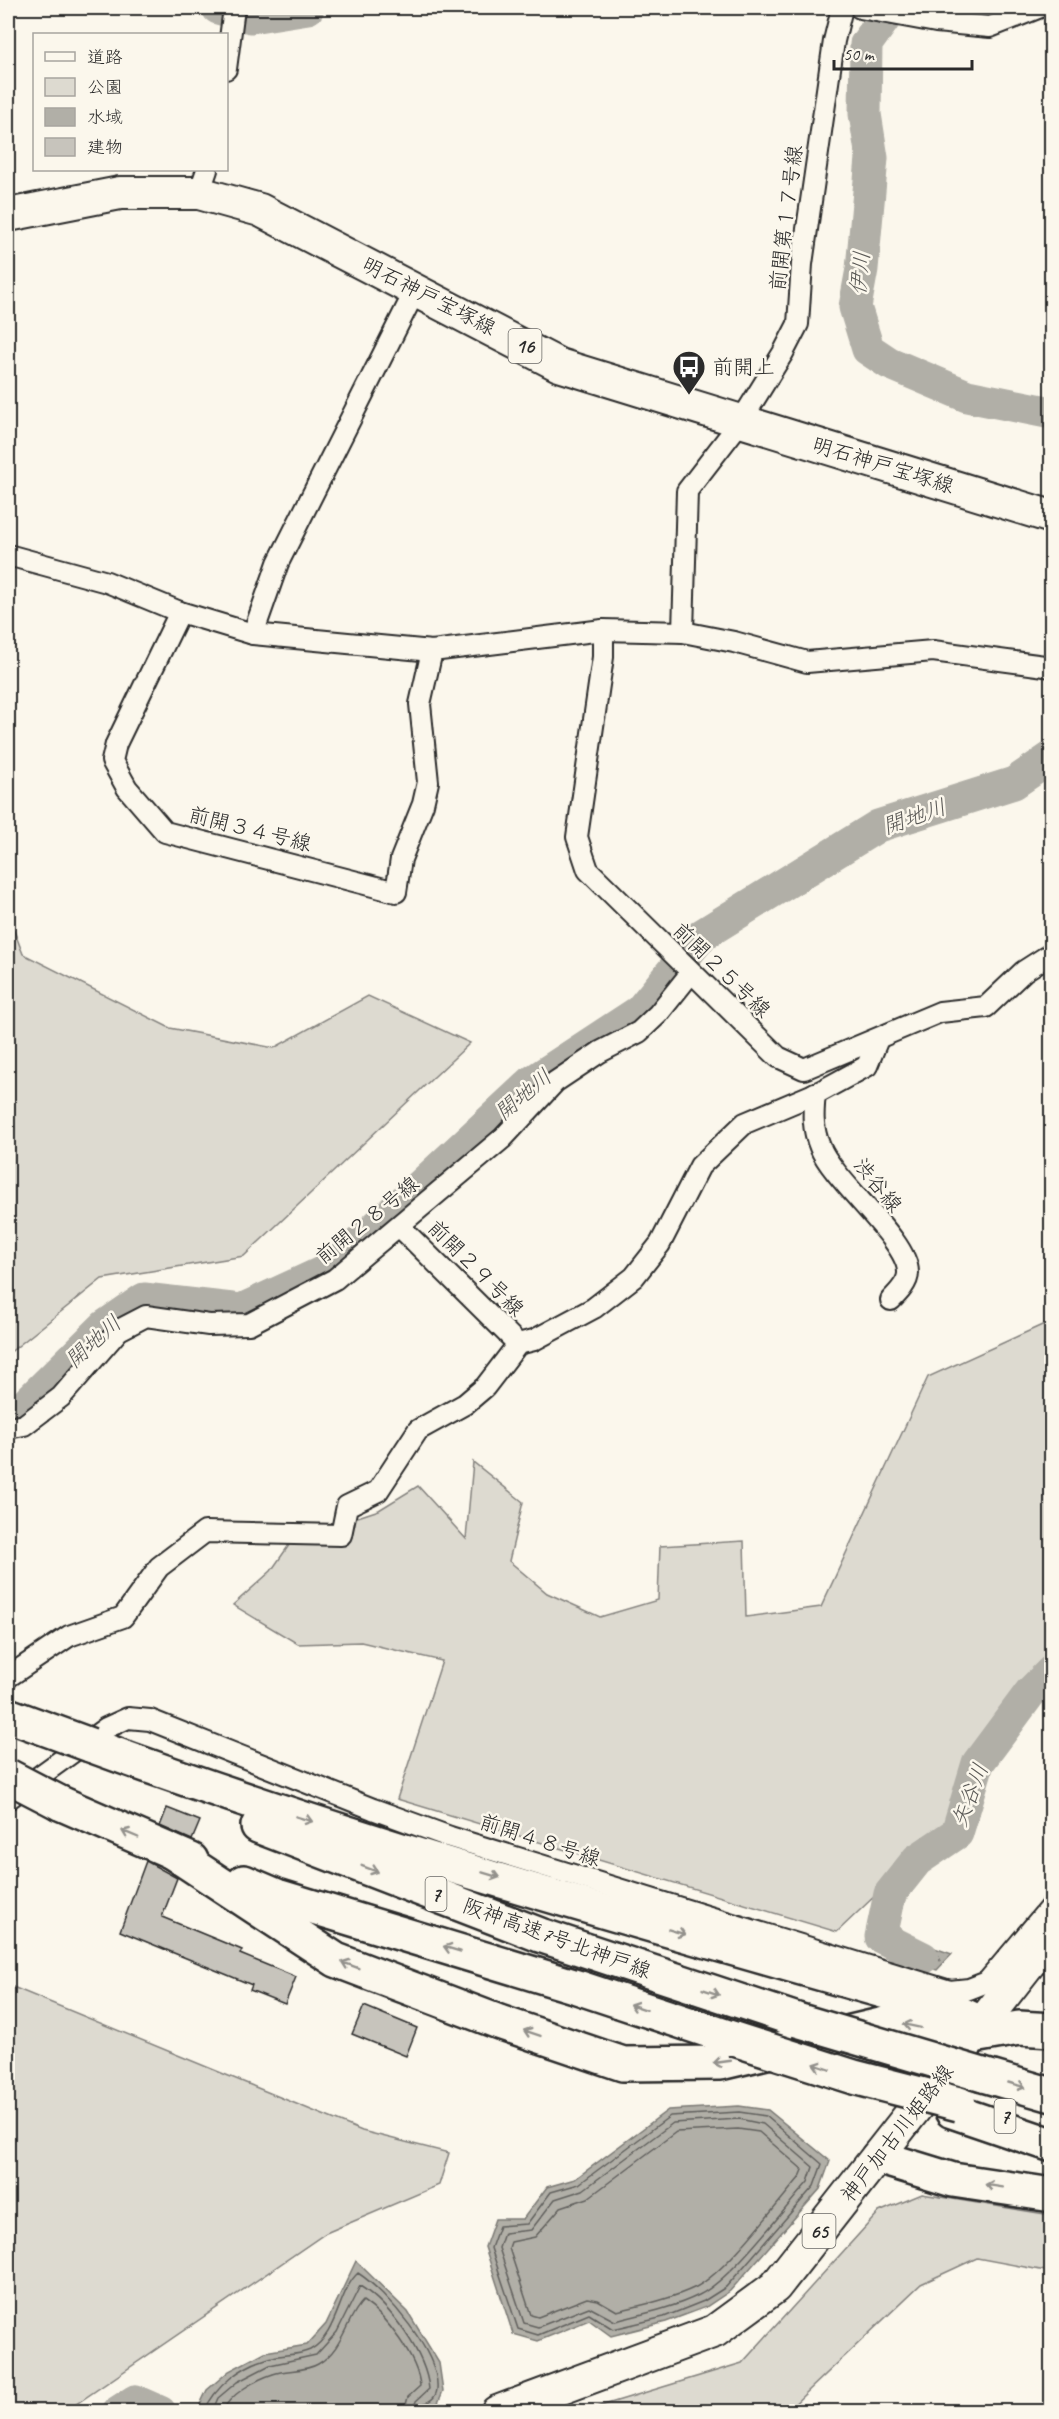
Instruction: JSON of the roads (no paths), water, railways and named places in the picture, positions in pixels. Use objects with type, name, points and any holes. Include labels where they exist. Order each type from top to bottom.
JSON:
[{"type":"highway","points":[[8,1715],[85,1750],[233,1797],[720,1945],[957,2012],[974,2035]]},
{"type":"highway","name":"阪神高速7号北神戸線","points":[[8,1722],[85,1750],[135,1778],[540,1935],[796,2020],[1052,2095]]},
{"type":"highway","name":"阪神高速7号北神戸線","points":[[8,1776],[60,1803],[277,1896],[577,1988],[854,2077],[955,2107],[1052,2129]]},
{"type":"highway","points":[[172,1852],[336,1960],[499,2022],[623,2064],[720,2063],[892,2022],[947,2033],[974,2035],[1019,2028],[1052,2030]]},
{"type":"highway","points":[[955,2107],[1052,2145]]},
{"type":"highway","points":[[878,2157],[953,2180],[1052,2195]]},
{"type":"main road","name":"明石神戸宝塚線","points":[[8,215],[120,193],[203,181],[416,289],[559,365],[1052,517]]},
{"type":"main road","name":"神戸加古川姫路線","points":[[497,2412],[715,2331],[775,2287],[1052,1934]]},
{"type":"street","points":[[228,57],[234,8]]},
{"type":"street","name":"前開第１７号線","points":[[683,632],[687,491],[741,421],[798,324],[802,264],[842,8]]},
{"type":"street","points":[[860,8],[936,22],[990,27],[1038,8]]},
{"type":"street","points":[[253,634],[278,562],[416,289]]},
{"type":"street","points":[[8,555],[107,582],[180,612],[253,634],[432,651],[603,630],[683,632],[734,642],[807,662],[933,651],[1052,667]]},
{"type":"street","name":"前開３４号線","points":[[180,612],[116,744],[112,761],[127,788],[165,832],[396,892],[401,859],[423,804],[428,782],[420,704],[432,651]]},
{"type":"street","name":"前開２５号線","points":[[603,630],[603,657],[577,837],[588,870],[690,973],[778,1057],[804,1070],[940,1012],[986,1007],[1024,970],[1052,952]]},
{"type":"street","name":"前開２８号線","points":[[8,1428],[24,1425],[61,1397],[119,1330],[146,1316],[209,1325],[249,1324],[335,1280],[503,1138],[555,1082],[600,1052],[639,1032],[658,1014],[690,973]]},
{"type":"street","points":[[8,1675],[69,1636],[123,1617],[159,1567],[205,1532],[341,1534],[347,1506],[378,1491],[418,1430],[465,1404],[485,1387],[518,1344],[534,1340],[594,1308],[634,1277],[660,1244],[700,1166],[745,1123],[816,1093],[867,1066],[878,1039]]},
{"type":"street","name":"渋谷線","points":[[816,1093],[812,1123],[820,1149],[904,1254],[908,1275],[900,1291],[891,1300]]},
{"type":"street","name":"前開２９号線","points":[[400,1227],[518,1344]]},
{"type":"street","name":"前開４８号線","points":[[8,1799],[106,1728],[129,1718],[150,1720],[373,1809],[450,1837],[950,1991],[969,1989],[987,1982],[1052,1905]]},
{"type":"water","points":[[888,1932],[952,1954],[937,1970],[896,1959]]},
{"type":"water","points":[[739,2106],[768,2110],[830,2161],[820,2189],[730,2291],[706,2307],[666,2322],[611,2336],[589,2320],[538,2341],[513,2334],[485,2247],[495,2219],[523,2219],[547,2187],[575,2179],[668,2110]]},
{"type":"water","points":[[356,2261],[408,2312],[439,2363],[443,2391],[438,2403],[422,2412],[197,2411],[207,2390],[229,2371],[265,2352],[307,2345],[326,2324]]},
{"type":"waterway","name":"伊川","points":[[218,8],[251,17],[308,8]]},
{"type":"waterway","name":"伊川","points":[[892,8],[866,44],[865,114],[872,158],[862,269],[855,307],[868,349],[889,363],[967,396],[1052,413]]},
{"type":"waterway","name":"開地川","points":[[8,1415],[17,1413],[105,1326],[144,1299],[241,1310],[332,1268],[532,1082],[640,1011],[702,935],[878,826],[1014,783],[1052,757]]},
{"type":"waterway","name":"矢谷川","points":[[923,1958],[881,1937],[890,1894],[917,1860],[957,1833],[978,1763],[1030,1693],[1052,1671]]},
{"type":"waterway","name":"矢谷川","points":[[118,2412],[135,2401],[160,2412]]},
{"type":"place","name":"前開上","points":[[689,396]]}]
